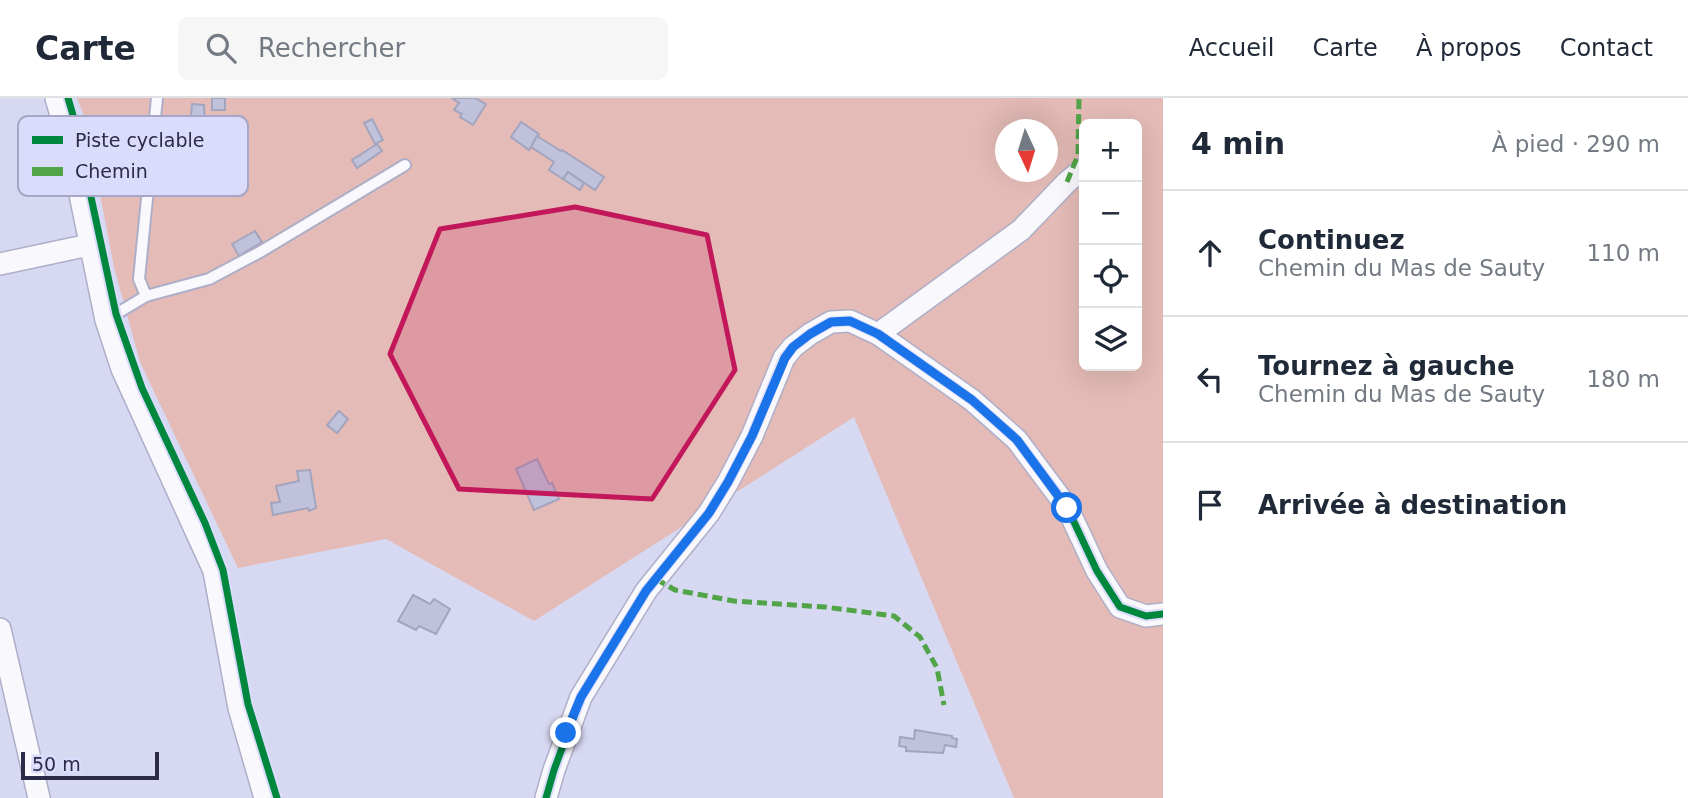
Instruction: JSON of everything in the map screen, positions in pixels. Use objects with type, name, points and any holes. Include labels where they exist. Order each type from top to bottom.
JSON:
[{"type":"street","points":[[56,98],[60,116]]},
{"type":"street","points":[[878,334],[1021,230],[1079,172]]},
{"type":"street","points":[[80,196],[106,320],[122,369],[214,571],[239,708],[265,798]]},
{"type":"street","points":[[0,264],[89,245]]},
{"type":"street","points":[[547,798],[562,745],[581,697],[646,591],[709,513],[728,482],[752,436],[785,358],[793,347],[831,322],[850,321],[878,334],[972,400],[1017,440],[1067,508],[1097,571],[1120,607],[1146,617],[1163,614]]},
{"type":"street","points":[[0,629],[8,701],[39,798]]},
{"type":"lane","points":[[155,116],[157,98]]},
{"type":"lane","points":[[106,320],[146,296],[209,279],[260,252],[405,164]]},
{"type":"lane","points":[[146,296],[139,278],[147,196]]},
{"type":"highlighted area","points":[[575,207],[707,235],[735,370],[652,499],[459,489],[390,354],[440,229]]},
{"type":"shaded area","points":[[77,98],[1163,98],[1163,798],[1014,798],[854,417],[534,621],[386,539],[238,568],[140,362],[114,267],[100,196],[248,196],[248,116],[84,116]]},
{"type":"building","points":[[212,98],[225,98],[225,110],[212,110]]},
{"type":"building","points":[[452,98],[475,98],[486,104],[473,125],[454,110],[459,103]]},
{"type":"building","points":[[192,104],[204,105],[205,116],[191,116]]},
{"type":"building","points":[[372,119],[383,140],[375,144],[364,123]]},
{"type":"building","points":[[521,122],[539,134],[529,150],[511,137]]},
{"type":"building","points":[[537,136],[604,177],[595,190],[568,172],[563,179],[549,170],[554,162],[531,147]]},
{"type":"building","points":[[377,144],[382,151],[357,168],[352,160]]},
{"type":"building","points":[[568,172],[584,183],[580,190],[563,179]]},
{"type":"building","points":[[255,231],[262,242],[239,256],[232,244]]},
{"type":"building","points":[[339,411],[348,419],[337,433],[327,425]]},
{"type":"building","points":[[537,459],[559,499],[534,510],[516,469]]},
{"type":"building","points":[[310,470],[316,508],[273,515],[271,503],[280,502],[276,486],[299,481],[297,471]]},
{"type":"building","points":[[413,595],[430,604],[434,599],[450,609],[436,634],[419,626],[416,630],[398,621]]},
{"type":"building","points":[[915,730],[952,736],[957,739],[956,747],[945,745],[943,753],[906,751],[906,747],[899,746],[900,737],[914,739]]},
{"type":"marked path","points":[[1067,182],[1078,155],[1079,98]]},
{"type":"marked path","points":[[656,579],[675,590],[734,601],[825,607],[894,616],[920,637],[937,668],[944,705]]},
{"type":"cycle path","points":[[68,98],[73,116]]},
{"type":"cycle path","points":[[91,196],[116,314],[142,388],[205,523],[223,570],[248,704],[277,798]]},
{"type":"cycle path","points":[[546,798],[581,697],[646,591],[709,513],[728,482],[752,436],[784,358],[793,347],[831,322],[850,321],[878,334],[972,400],[1017,440],[1067,507],[1097,571],[1120,607],[1146,616],[1163,614]]},
{"type":"route","points":[[566,733],[581,697],[646,591],[709,513],[728,482],[752,436],[785,358],[793,347],[831,322],[850,321],[878,334],[972,400],[1017,440],[1067,508]]}]
